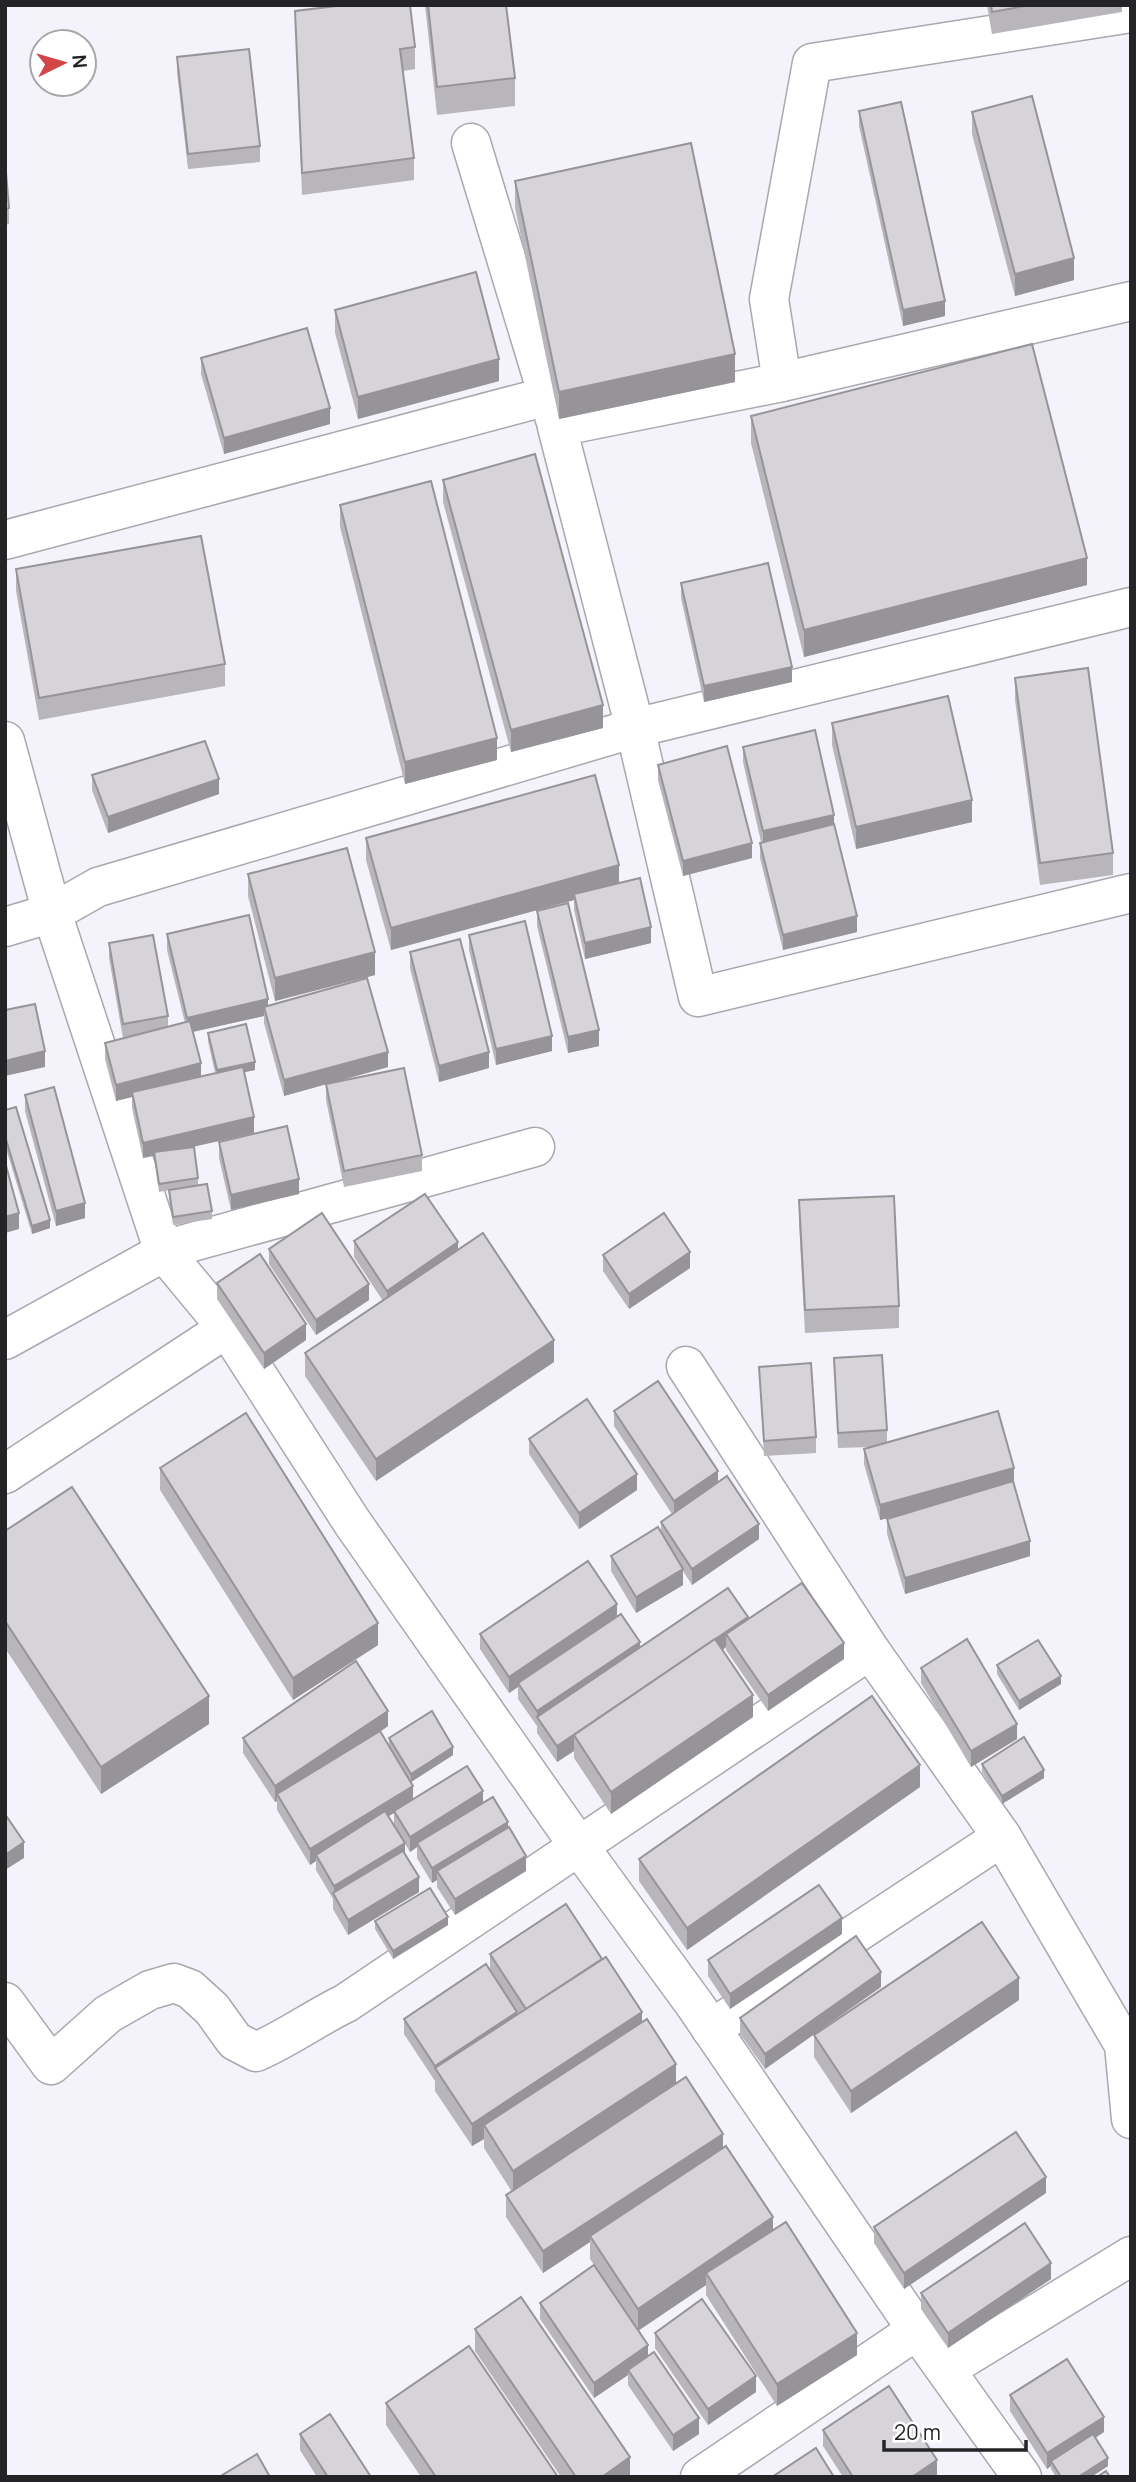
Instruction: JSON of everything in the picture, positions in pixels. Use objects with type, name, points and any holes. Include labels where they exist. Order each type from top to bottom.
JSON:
[{"type":"street","points":[[782,382],[769,299],[812,63],[1131,13]]},
{"type":"street","points":[[471,143],[552,412],[635,728],[698,997],[1131,893]]},
{"type":"street","points":[[5,540],[552,412],[782,382],[1131,301]]},
{"type":"street","points":[[5,927],[52,914],[98,887],[635,728],[1131,607]]},
{"type":"street","points":[[5,741],[52,914],[164,1252],[227,1328],[352,1522],[578,1845],[711,2029],[917,2330],[1022,2477]]},
{"type":"street","points":[[5,1340],[164,1252],[185,1244],[535,1147]]},
{"type":"street","points":[[5,1474],[227,1328]]},
{"type":"street","points":[[687,1366],[870,1650],[1002,1837],[1124,2045],[1131,2119]]},
{"type":"street","points":[[5,2002],[51,2065],[108,2014],[150,1990],[174,1983],[190,1989],[212,2009],[235,2042],[256,2052],[281,2041],[346,2003],[870,1650]]},
{"type":"street","points":[[711,2029],[1002,1837]]},
{"type":"street","points":[[946,2369],[1131,2256]]},
{"type":"street","points":[[700,2477],[917,2330]]},
{"type":"building","points":[[345,5],[410,5],[415,47],[400,49],[414,158],[302,173],[295,11]]},
{"type":"building","points":[[428,5],[506,5],[515,78],[437,87]]},
{"type":"building","points":[[991,5],[1030,5],[992,12]]},
{"type":"building","points":[[249,49],[260,146],[188,154],[177,57]]},
{"type":"building","points":[[1032,96],[1074,258],[1015,274],[972,112]]},
{"type":"building","points":[[901,102],[945,301],[903,310],[859,111]]},
{"type":"building","points":[[691,143],[735,354],[559,392],[515,181]]},
{"type":"building","points":[[5,161],[9,208],[5,209]]},
{"type":"building","points":[[476,272],[499,359],[358,397],[335,310]]},
{"type":"building","points":[[307,328],[330,408],[224,438],[201,358]]},
{"type":"building","points":[[1032,344],[1087,558],[804,630],[751,416]]},
{"type":"building","points":[[535,454],[603,705],[511,730],[443,480]]},
{"type":"building","points":[[431,481],[497,738],[405,762],[340,505]]},
{"type":"building","points":[[201,536],[225,664],[39,698],[16,569]]},
{"type":"building","points":[[768,563],[792,667],[704,686],[681,583]]},
{"type":"building","points":[[1088,668],[1113,853],[1040,863],[1015,678]]},
{"type":"building","points":[[948,696],[972,800],[856,827],[832,723]]},
{"type":"building","points":[[815,730],[834,815],[763,831],[743,747]]},
{"type":"building","points":[[205,741],[219,779],[108,817],[92,775]]},
{"type":"building","points":[[727,746],[752,843],[683,861],[658,765]]},
{"type":"building","points":[[595,775],[619,865],[391,928],[366,838]]},
{"type":"building","points":[[834,824],[857,916],[783,935],[760,843]]},
{"type":"building","points":[[347,848],[375,952],[275,978],[248,874]]},
{"type":"building","points":[[640,878],[651,927],[585,943],[574,894]]},
{"type":"building","points":[[568,903],[599,1030],[568,1037],[537,911]]},
{"type":"building","points":[[249,915],[268,999],[187,1018],[167,934]]},
{"type":"building","points":[[525,921],[552,1036],[496,1049],[469,935]]},
{"type":"building","points":[[153,935],[168,1016],[123,1024],[109,943]]},
{"type":"building","points":[[460,939],[489,1052],[439,1066],[410,952]]},
{"type":"building","points":[[367,978],[388,1052],[284,1080],[264,1007]]},
{"type":"building","points":[[35,1004],[45,1051],[5,1061],[5,1010]]},
{"type":"building","points":[[190,1021],[201,1063],[116,1085],[105,1043]]},
{"type":"building","points":[[246,1024],[255,1062],[217,1070],[208,1033]]},
{"type":"building","points":[[243,1067],[254,1117],[143,1143],[132,1092]]},
{"type":"building","points":[[404,1068],[422,1155],[344,1171],[326,1084]]},
{"type":"building","points":[[54,1087],[85,1203],[56,1211],[25,1095]]},
{"type":"building","points":[[16,1107],[50,1220],[32,1226],[5,1136],[5,1110]]},
{"type":"building","points":[[287,1126],[299,1179],[231,1195],[219,1142]]},
{"type":"building","points":[[194,1147],[198,1178],[159,1184],[154,1152]]},
{"type":"building","points":[[5,1162],[19,1213],[5,1217]]},
{"type":"building","points":[[207,1184],[212,1211],[173,1217],[169,1190]]},
{"type":"building","points":[[425,1194],[458,1242],[387,1291],[354,1241]]},
{"type":"building","points":[[894,1196],[899,1306],[805,1310],[799,1200]]},
{"type":"building","points":[[322,1213],[369,1284],[316,1320],[269,1249]]},
{"type":"building","points":[[664,1213],[690,1252],[629,1294],[603,1255]]},
{"type":"building","points":[[483,1233],[554,1340],[376,1459],[305,1353]]},
{"type":"building","points":[[260,1254],[306,1324],[264,1353],[217,1283]]},
{"type":"building","points":[[882,1355],[887,1430],[838,1433],[834,1358]]},
{"type":"building","points":[[811,1363],[816,1437],[764,1441],[759,1367]]},
{"type":"building","points":[[658,1381],[718,1471],[674,1501],[614,1411]]},
{"type":"building","points":[[587,1399],[637,1474],[579,1513],[529,1439]]},
{"type":"building","points":[[998,1411],[1014,1468],[880,1505],[864,1449]]},
{"type":"building","points":[[246,1413],[378,1623],[293,1678],[160,1468]]},
{"type":"building","points":[[727,1476],[759,1524],[692,1569],[661,1522]]},
{"type":"building","points":[[1013,1481],[1030,1541],[905,1578],[887,1519]]},
{"type":"building","points":[[72,1487],[209,1696],[101,1767],[5,1621],[5,1531]]},
{"type":"building","points":[[658,1527],[683,1569],[636,1597],[611,1556]]},
{"type":"building","points":[[588,1561],[617,1604],[509,1677],[480,1634]]},
{"type":"building","points":[[802,1583],[844,1643],[768,1695],[726,1634]]},
{"type":"building","points":[[728,1588],[748,1617],[557,1746],[537,1717]]},
{"type":"building","points":[[621,1614],[640,1642],[537,1711],[518,1683]]},
{"type":"building","points":[[715,1639],[753,1695],[611,1792],[574,1735]]},
{"type":"building","points":[[967,1639],[1017,1724],[971,1751],[921,1668]]},
{"type":"building","points":[[1038,1640],[1061,1676],[1019,1701],[997,1665]]},
{"type":"building","points":[[356,1661],[388,1711],[275,1786],[243,1738]]},
{"type":"building","points":[[872,1696],[920,1765],[687,1928],[639,1859]]},
{"type":"building","points":[[432,1711],[453,1747],[411,1774],[389,1738]]},
{"type":"building","points":[[380,1731],[413,1786],[310,1849],[277,1794]]},
{"type":"building","points":[[1024,1737],[1044,1770],[1002,1796],[982,1764]]},
{"type":"building","points":[[467,1766],[483,1791],[410,1837],[394,1811]]},
{"type":"building","points":[[493,1797],[508,1822],[432,1868],[417,1843]]},
{"type":"building","points":[[385,1811],[405,1843],[334,1886],[316,1855]]},
{"type":"building","points":[[5,1814],[24,1842],[5,1855]]},
{"type":"building","points":[[509,1827],[526,1856],[455,1899],[437,1871]]},
{"type":"building","points":[[403,1851],[419,1877],[348,1920],[333,1893]]},
{"type":"building","points":[[819,1885],[842,1918],[730,1994],[708,1960]]},
{"type":"building","points":[[430,1888],[448,1917],[393,1951],[375,1921]]},
{"type":"building","points":[[566,1904],[602,1959],[526,2009],[490,1954]]},
{"type":"building","points":[[982,1922],[1019,1978],[851,2091],[814,2035]]},
{"type":"building","points":[[856,1936],[881,1972],[765,2054],[740,2018]]},
{"type":"building","points":[[606,1957],[642,2012],[472,2124],[435,2068]]},
{"type":"building","points":[[486,1964],[517,2012],[435,2066],[404,2019]]},
{"type":"building","points":[[647,2019],[676,2064],[513,2171],[484,2125]]},
{"type":"building","points":[[686,2077],[723,2134],[543,2251],[506,2195]]},
{"type":"building","points":[[1016,2132],[1046,2177],[904,2273],[874,2227]]},
{"type":"building","points":[[726,2146],[773,2217],[638,2309],[590,2236]]},
{"type":"building","points":[[786,2222],[857,2333],[777,2384],[706,2273]]},
{"type":"building","points":[[1025,2223],[1051,2263],[948,2333],[921,2293]]},
{"type":"building","points":[[594,2265],[648,2345],[594,2383],[540,2303]]},
{"type":"building","points":[[521,2297],[630,2457],[602,2477],[576,2477],[475,2329]]},
{"type":"building","points":[[702,2299],[756,2376],[708,2409],[655,2333]]},
{"type":"building","points":[[469,2346],[558,2477],[436,2477],[386,2403]]},
{"type":"building","points":[[654,2352],[699,2418],[673,2435],[628,2370]]},
{"type":"building","points":[[1067,2359],[1104,2417],[1047,2453],[1010,2395]]},
{"type":"building","points":[[889,2386],[937,2460],[912,2477],[853,2477],[823,2430]]},
{"type":"building","points":[[330,2414],[371,2477],[328,2477],[300,2434]]},
{"type":"building","points":[[1093,2434],[1108,2458],[1078,2477],[1061,2477],[1051,2461]]},
{"type":"building","points":[[816,2448],[834,2477],[772,2477]]},
{"type":"building","points":[[257,2454],[270,2477],[219,2477]]},
{"type":"building","points":[[1106,2471],[1110,2477],[1097,2477]]}]
